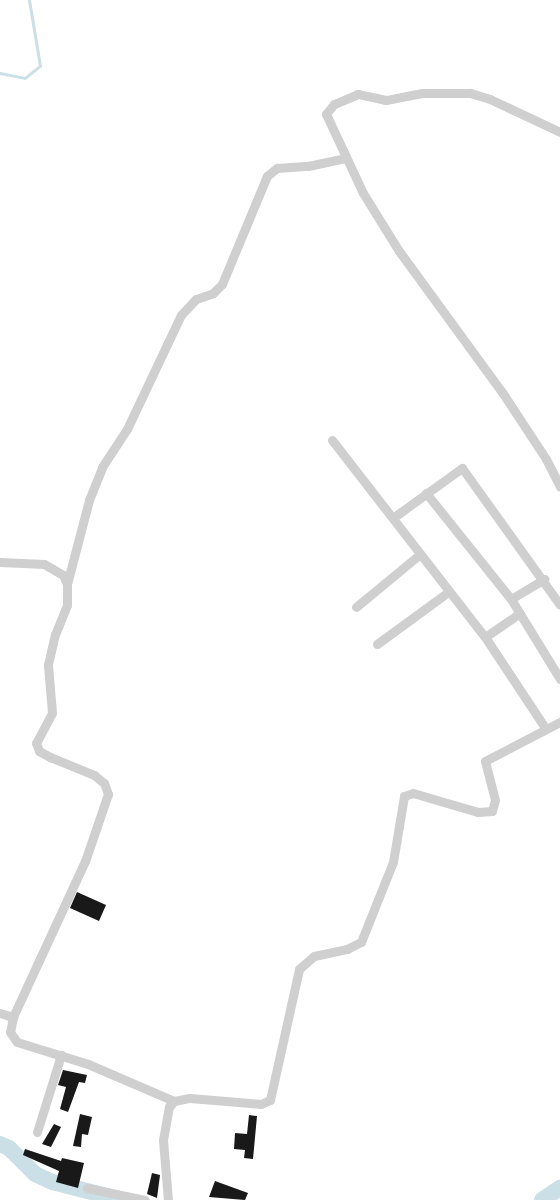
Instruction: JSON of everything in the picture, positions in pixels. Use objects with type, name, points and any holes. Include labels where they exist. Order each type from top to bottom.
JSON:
[{"type":"street","points":[[560,132],[490,98],[470,93],[422,93],[386,100],[358,94],[334,104],[326,114],[345,158],[399,251],[502,392],[546,460],[560,487]]},
{"type":"street","points":[[345,158],[308,166],[277,168],[267,176],[222,284],[213,293],[188,305],[181,315],[127,429],[102,467],[89,500],[67,584],[67,605],[55,634],[48,665],[52,713],[36,743],[39,751],[94,775],[104,784],[108,794],[82,869],[13,1017],[10,1032],[16,1042],[61,1054],[174,1101],[205,1099],[261,1104],[270,1100],[299,970],[314,956],[347,949],[361,942],[393,862],[404,796],[413,793],[478,812],[492,811],[494,794],[485,761],[560,722]]},
{"type":"street","points":[[332,440],[394,517],[448,592],[484,637],[546,729]]},
{"type":"street","points":[[394,517],[462,468],[544,579],[560,605]]},
{"type":"street","points":[[426,493],[511,599],[560,679]]},
{"type":"street","points":[[356,607],[420,554]]},
{"type":"street","points":[[0,562],[44,564],[59,571],[67,584]]},
{"type":"street","points":[[511,599],[544,579]]},
{"type":"street","points":[[377,644],[448,592]]},
{"type":"street","points":[[484,637],[520,614]]},
{"type":"street","points":[[0,1013],[13,1017]]},
{"type":"street","points":[[37,1132],[61,1054]]},
{"type":"street","points":[[168,1200],[163,1140],[169,1107],[174,1101]]},
{"type":"street","points":[[87,1188],[145,1200]]},
{"type":"building","points":[[77,892],[106,905],[99,921],[70,908]]},
{"type":"building","points":[[63,1070],[87,1075],[85,1083],[79,1082],[68,1112],[60,1109],[66,1087],[58,1085]]},
{"type":"building","points":[[80,1114],[92,1117],[88,1135],[82,1134],[81,1147],[73,1146]]},
{"type":"building","points":[[249,1115],[257,1116],[253,1159],[244,1158],[245,1150],[234,1149],[235,1133],[247,1134]]},
{"type":"building","points":[[54,1124],[61,1127],[51,1147],[42,1144]]},
{"type":"building","points":[[25,1149],[61,1161],[62,1158],[84,1163],[78,1188],[56,1182],[59,1171],[23,1155]]},
{"type":"building","points":[[152,1173],[160,1175],[157,1198],[147,1194]]},
{"type":"building","points":[[215,1181],[248,1193],[245,1200],[209,1197]]},
{"type":"waterway","points":[[0,73],[25,78],[40,66],[29,0]]},
{"type":"waterway","points":[[0,1144],[9,1148],[35,1174],[52,1182],[123,1200]]},
{"type":"waterway","points":[[542,1200],[560,1188]]}]
